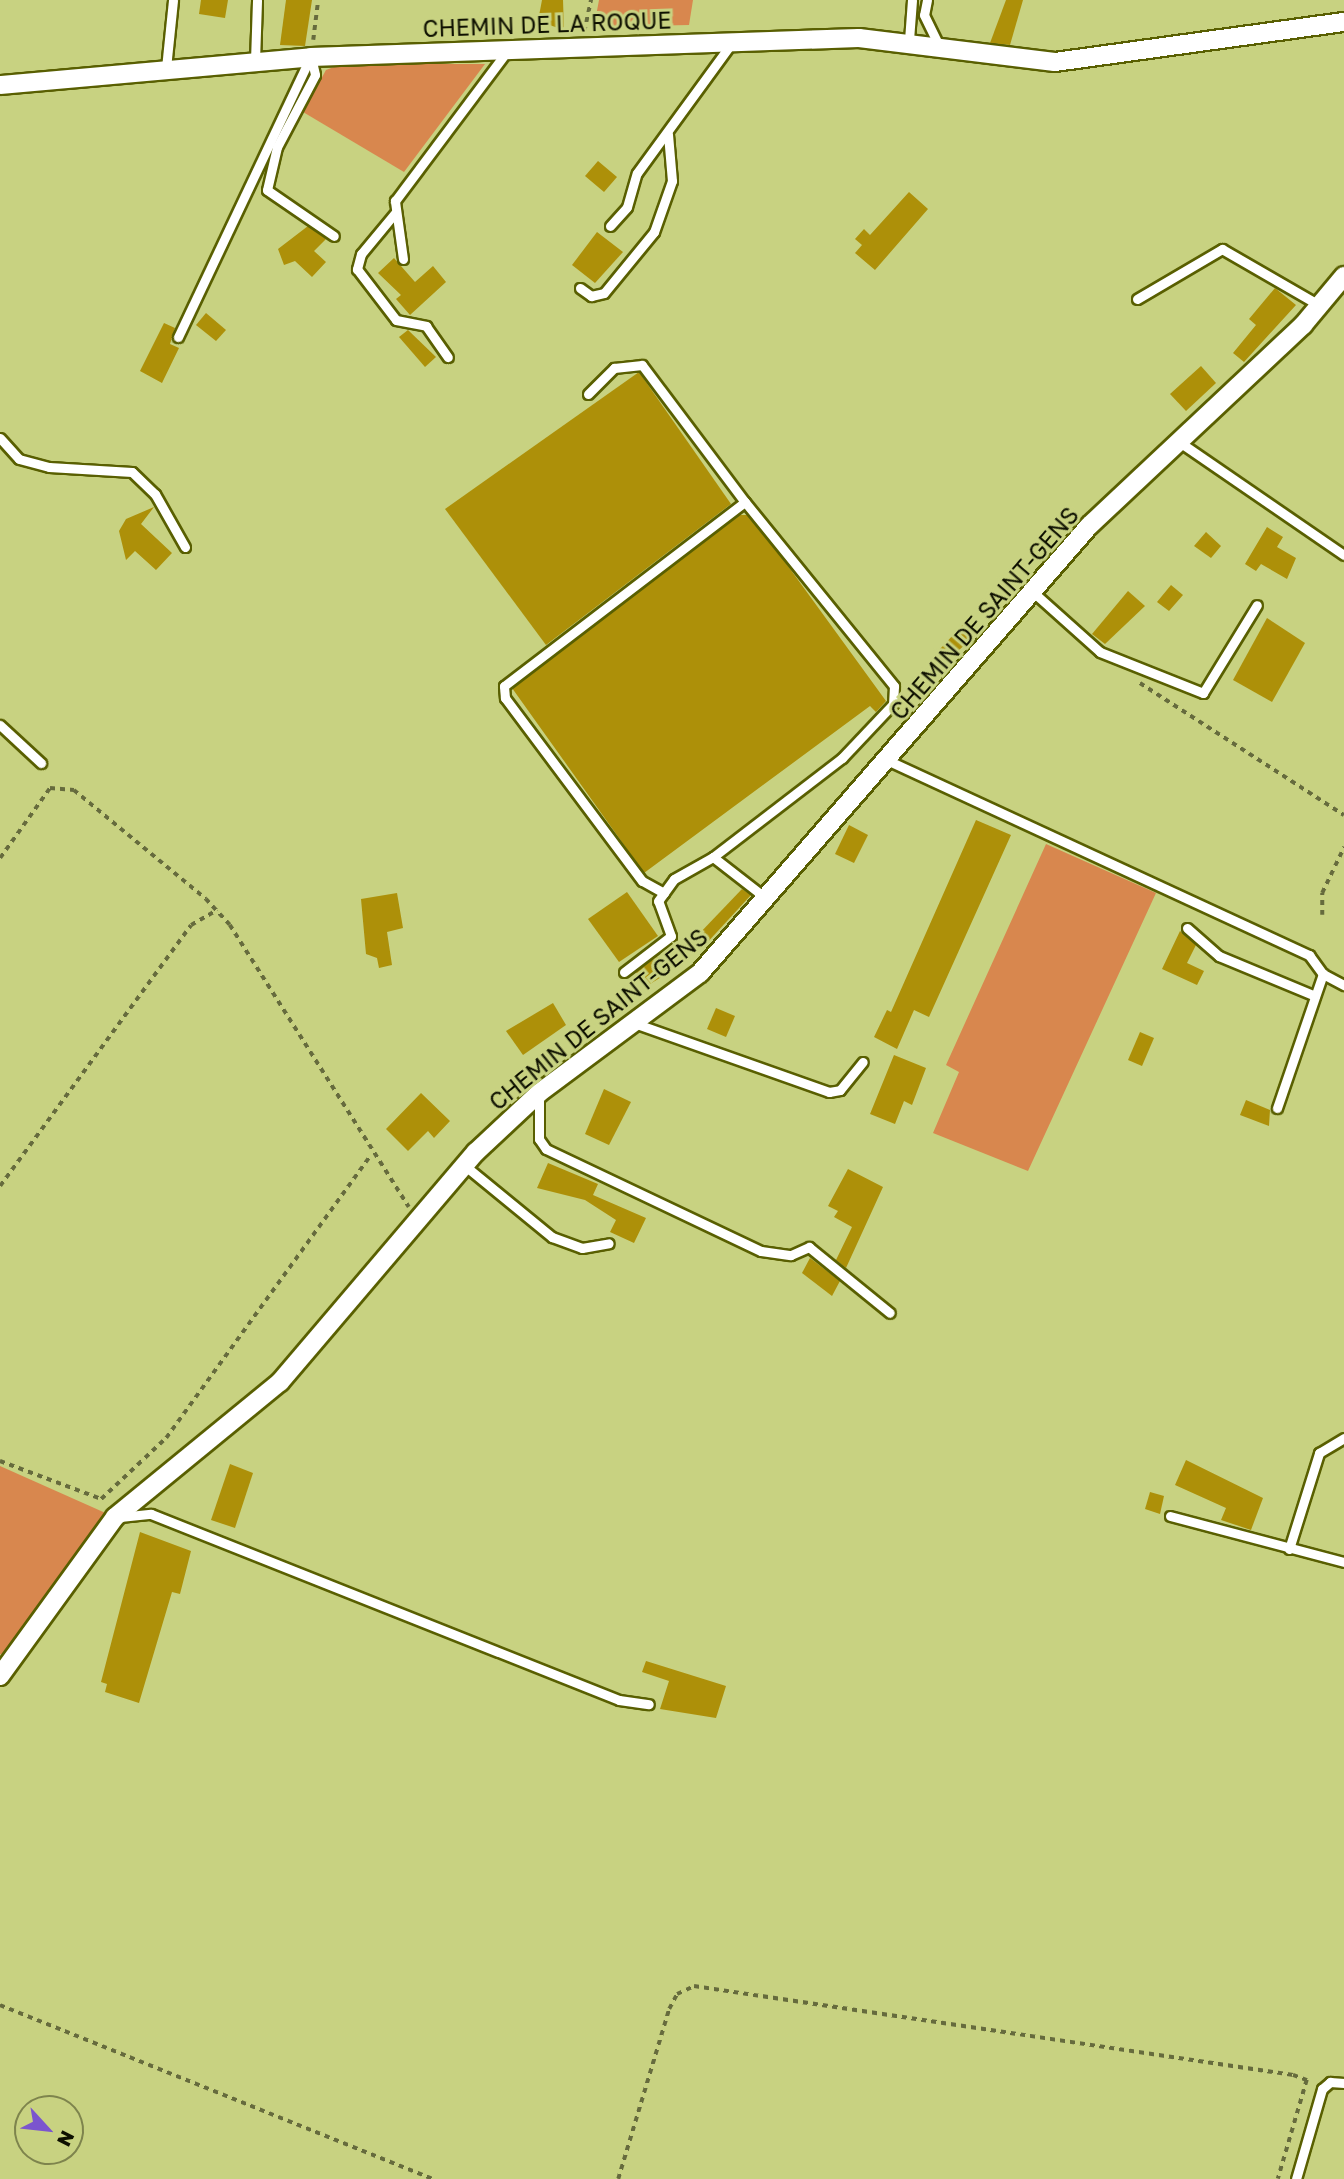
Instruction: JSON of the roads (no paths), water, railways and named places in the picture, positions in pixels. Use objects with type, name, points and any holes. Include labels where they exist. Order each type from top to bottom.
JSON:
[{"type":"street","name":"CHEMIN DE LA ROQUE","points":[[0,85],[311,57],[732,43],[909,40],[1055,62],[1344,22]]},
{"type":"street","name":"CHEMIN DE SAINT-GENS","points":[[1,1671],[115,1517],[280,1382],[464,1165],[539,1093],[700,973],[768,900],[889,761],[1089,526],[1319,305],[1344,276]]},
{"type":"lane","points":[[166,68],[173,0]]},
{"type":"lane","points":[[255,61],[257,0]]},
{"type":"lane","points":[[909,40],[912,0]]},
{"type":"lane","points":[[927,0],[927,24],[939,46]]},
{"type":"lane","points":[[610,226],[668,132],[732,43]]},
{"type":"lane","points":[[403,259],[395,201],[508,50]]},
{"type":"lane","points":[[311,57],[315,75],[277,147],[267,190],[334,236]]},
{"type":"lane","points":[[178,337],[311,57]]},
{"type":"lane","points":[[580,288],[591,296],[604,293],[654,232],[672,181],[668,132]]},
{"type":"lane","points":[[395,213],[360,254],[357,269],[396,320],[426,326],[448,357]]},
{"type":"lane","points":[[1137,299],[1222,250],[1319,305]]},
{"type":"lane","points":[[588,394],[614,368],[642,365],[745,502],[758,510],[894,687],[893,704],[842,758],[713,857],[674,879],[659,901],[671,936],[624,972]]},
{"type":"lane","points":[[0,438],[19,459],[49,467],[132,472],[155,494],[185,547]]},
{"type":"lane","points":[[1178,440],[1344,555]]},
{"type":"lane","points":[[664,893],[642,881],[505,698],[504,686],[745,502]]},
{"type":"lane","points":[[1033,592],[1100,652],[1202,693],[1257,605]]},
{"type":"lane","points":[[0,725],[41,763]]},
{"type":"lane","points":[[889,761],[1309,954],[1322,974],[1344,985]]},
{"type":"lane","points":[[713,857],[768,900]]},
{"type":"lane","points":[[1187,928],[1219,956],[1315,996]]},
{"type":"lane","points":[[1277,1108],[1322,974]]},
{"type":"lane","points":[[634,1023],[829,1093],[840,1090],[863,1062]]},
{"type":"lane","points":[[539,1093],[539,1139],[545,1149],[761,1251],[791,1255],[809,1247],[890,1313]]},
{"type":"lane","points":[[464,1165],[552,1237],[582,1248],[609,1243]]},
{"type":"lane","points":[[1289,1549],[1319,1453],[1344,1438]]},
{"type":"lane","points":[[115,1517],[151,1514],[619,1700],[649,1704]]},
{"type":"lane","points":[[1170,1516],[1344,1562]]},
{"type":"lane","points":[[1296,2179],[1322,2090],[1330,2082],[1344,2083]]}]
